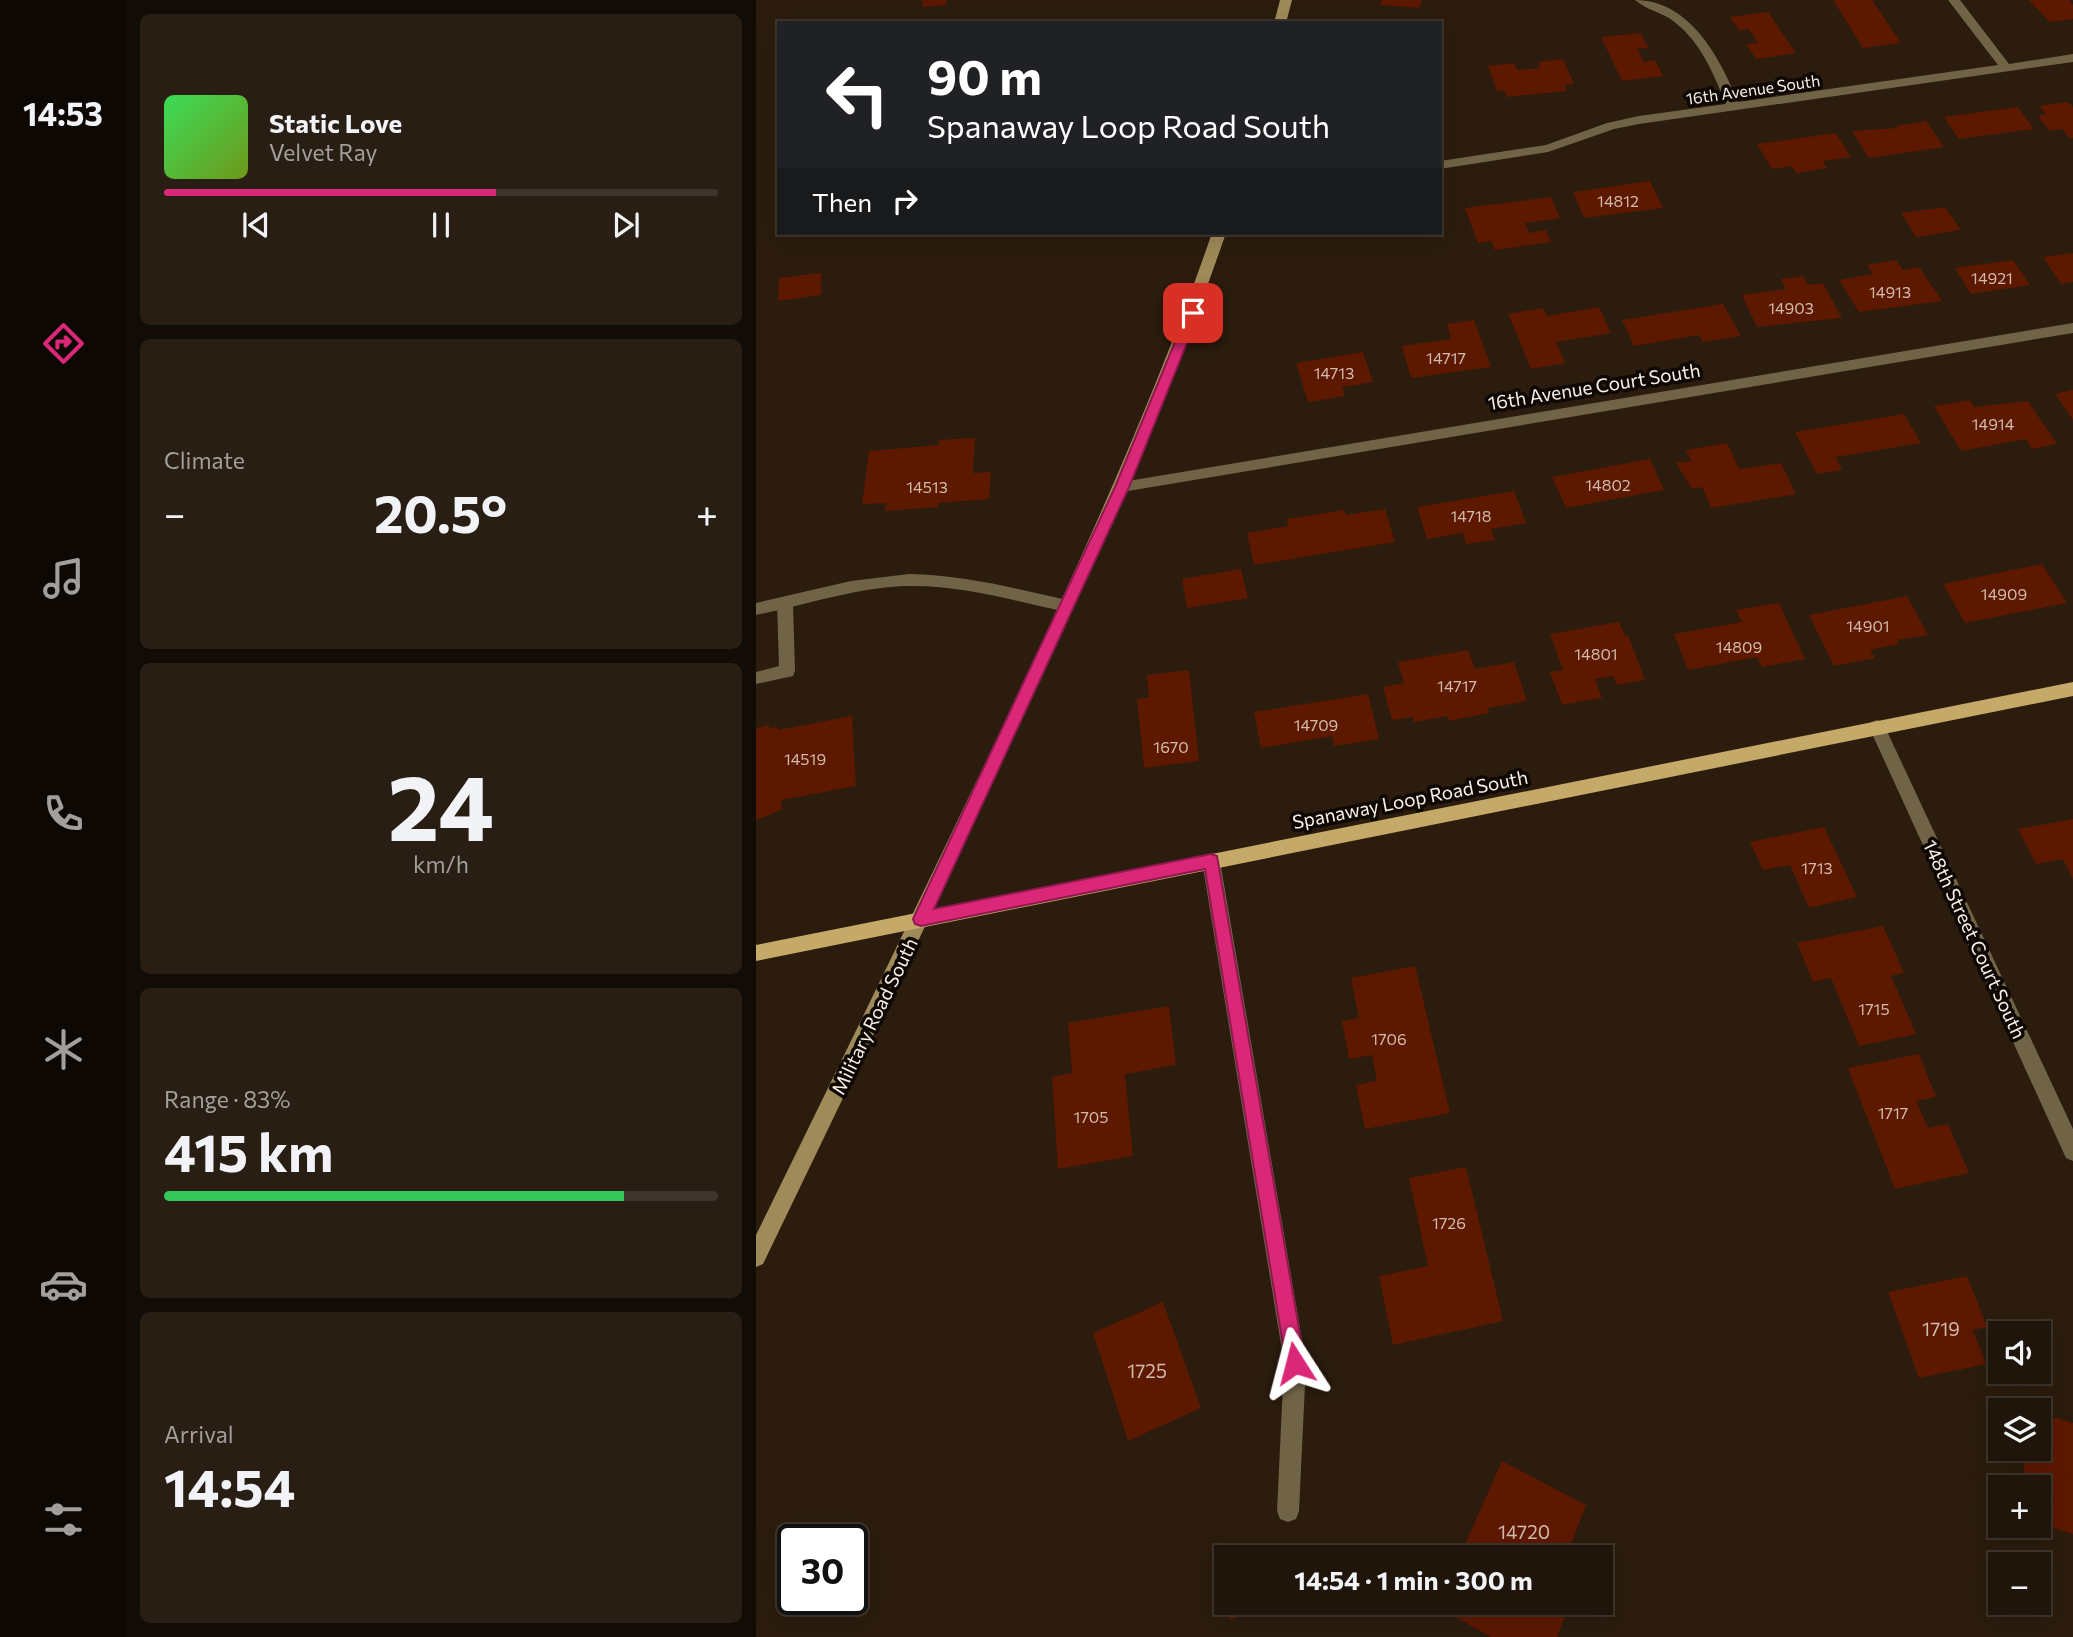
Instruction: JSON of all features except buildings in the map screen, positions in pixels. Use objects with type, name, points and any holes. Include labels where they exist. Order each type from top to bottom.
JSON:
[{"type":"main road","points":[[1281,21],[1286,0]]},
{"type":"main road","name":"Military Road South","points":[[756,1257],[921,919],[1122,487],[1193,313],[1218,235]]},
{"type":"main road","name":"Spanaway Loop Road South","points":[[756,953],[2073,689]]},
{"type":"street","points":[[1641,0],[1661,7],[1690,27],[1723,80],[1734,108]]},
{"type":"street","points":[[1954,0],[2006,68]]},
{"type":"street","name":"16th Avenue South","points":[[1442,165],[1534,151],[1611,126],[1639,120],[2073,58]]},
{"type":"street","name":"16th Avenue Court South","points":[[1122,487],[2073,328]]},
{"type":"street","points":[[756,609],[906,580],[959,583],[1067,606]]},
{"type":"street","points":[[756,678],[788,671],[785,604]]},
{"type":"street","name":"148th Street Court South","points":[[1877,727],[2073,1151]]},
{"type":"street","points":[[1211,861],[1295,1363],[1288,1511]]},
{"type":"route","points":[[1193,313],[1122,487],[921,919],[1211,861],[1295,1363]]}]
